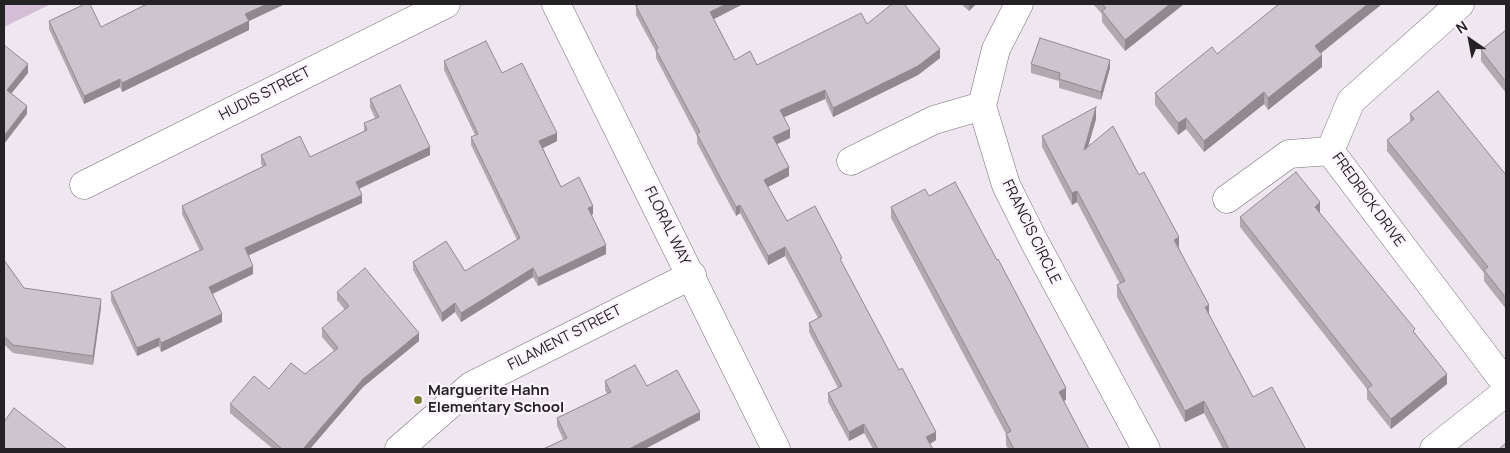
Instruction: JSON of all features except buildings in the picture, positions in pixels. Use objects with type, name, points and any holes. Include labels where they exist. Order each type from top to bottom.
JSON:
[{"type":"street","name":"HUDIS STREET","points":[[84,185],[446,4]]},
{"type":"street","name":"FLORAL WAY","points":[[556,4],[692,275],[776,449]]},
{"type":"street","points":[[851,161],[934,120],[982,106],[996,49],[1019,4]]},
{"type":"street","name":"FREDRICK DRIVE","points":[[1460,4],[1351,102],[1330,151],[1506,384]]},
{"type":"street","name":"FRANCIS CIRCLE","points":[[982,106],[1006,186],[1146,449]]},
{"type":"street","points":[[1227,199],[1289,154],[1330,151]]},
{"type":"street","name":"FILAMENT STREET","points":[[398,449],[471,386],[692,275]]},
{"type":"street","points":[[1434,449],[1506,392]]},
{"type":"shaded area","points":[[4,4],[51,4],[4,27]]},
{"type":"place","name":"Marguerite Hahn Elementary School","points":[[418,400]]}]
